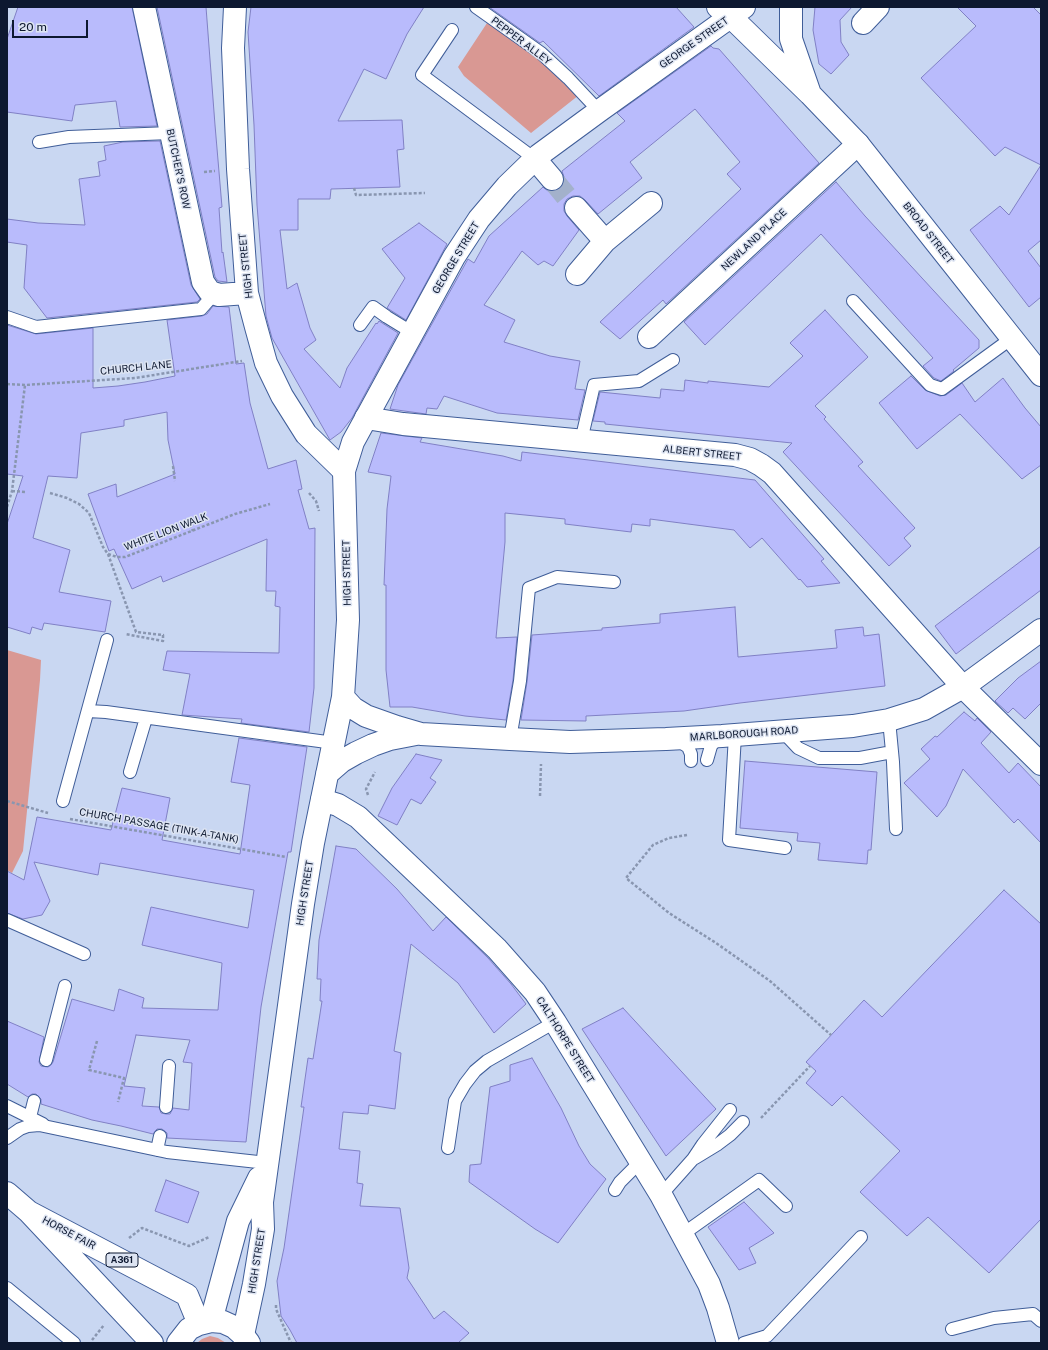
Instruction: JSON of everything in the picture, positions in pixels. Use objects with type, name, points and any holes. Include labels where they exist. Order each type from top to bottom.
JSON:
[{"type":"street","name":"BUTCHER'S ROW","points":[[144,7],[203,282],[210,292],[215,293]]},
{"type":"street","name":"HIGH STREET","points":[[234,7],[233,48],[238,169],[247,292],[266,363],[282,396],[306,434],[344,470],[348,620],[343,697],[310,861],[267,1163],[262,1202],[263,1230],[246,1339]]},
{"type":"street","name":"BROAD STREET","points":[[791,7],[791,39],[810,94]]},
{"type":"street","points":[[863,23],[878,7]]},
{"type":"street","name":"GEORGE STREET","points":[[344,470],[353,442],[454,257],[479,219],[507,186],[535,159],[731,10]]},
{"type":"street","name":"BROAD STREET","points":[[731,10],[858,144],[1041,375]]},
{"type":"street","name":"NEWLAND PLACE","points":[[649,337],[858,144]]},
{"type":"street","points":[[535,159],[552,180]]},
{"type":"street","points":[[576,274],[605,241],[650,203]]},
{"type":"street","points":[[576,208],[605,241]]},
{"type":"street","points":[[215,293],[219,295],[247,292]]},
{"type":"street","name":"ALBERT STREET","points":[[366,418],[403,424],[735,456],[750,459],[772,473],[963,687],[1041,764]]},
{"type":"street","name":"MARLBOROUGH ROAD","points":[[327,774],[342,761],[356,752],[390,739],[421,734],[570,742],[729,736],[853,726],[889,720],[924,709],[963,687],[1041,630]]},
{"type":"street","name":"MARLBOROUGH ROAD","points":[[343,697],[353,708],[366,716],[421,734]]},
{"type":"street","name":"CALTHORPE STREET","points":[[322,800],[338,804],[358,817],[497,949],[535,992],[641,1161],[683,1234],[708,1284],[718,1308],[728,1343]]},
{"type":"street","name":"HIGH STREET","points":[[205,1322],[238,1221],[267,1163]]},
{"type":"street","name":"HORSE FAIR","points":[[7,1193],[29,1212],[152,1343]]},
{"type":"street","name":"HORSE FAIR","points":[[29,1212],[187,1295],[205,1322]]},
{"type":"street","points":[[178,1343],[189,1329],[205,1322],[223,1322],[234,1327],[246,1339]]},
{"type":"lane","name":"PEPPER ALLEY","points":[[476,7],[540,53],[568,78],[599,111]]},
{"type":"lane","points":[[452,30],[422,75],[535,159]]},
{"type":"lane","points":[[39,142],[69,137],[170,133]]},
{"type":"lane","points":[[7,317],[36,326],[201,309],[215,293]]},
{"type":"lane","points":[[853,301],[930,385],[942,388],[1012,338]]},
{"type":"lane","points":[[360,325],[373,307],[413,332]]},
{"type":"lane","points":[[581,441],[594,385],[639,381],[673,360]]},
{"type":"lane","points":[[510,739],[520,681],[529,588],[557,577],[614,582]]},
{"type":"lane","points":[[63,801],[107,640]]},
{"type":"lane","points":[[88,711],[334,743]]},
{"type":"lane","points":[[130,772],[146,718]]},
{"type":"lane","points":[[889,720],[896,830]]},
{"type":"lane","points":[[783,732],[798,748],[819,758],[860,758],[892,752]]},
{"type":"lane","points":[[707,760],[711,746],[716,740],[729,736],[729,840],[785,848]]},
{"type":"lane","points":[[666,739],[676,741],[688,747],[691,754],[691,761]]},
{"type":"lane","points":[[7,920],[84,954]]},
{"type":"lane","points":[[46,1060],[65,986]]},
{"type":"lane","points":[[448,1148],[455,1101],[475,1071],[487,1061],[555,1022]]},
{"type":"lane","points":[[166,1107],[169,1066]]},
{"type":"lane","points":[[30,1117],[34,1101]]},
{"type":"lane","points":[[7,1106],[52,1128]]},
{"type":"lane","points":[[661,1195],[693,1159],[730,1110]]},
{"type":"lane","points":[[693,1159],[707,1152],[730,1135],[743,1122]]},
{"type":"lane","points":[[7,1138],[20,1129],[28,1126],[39,1125],[157,1150],[267,1163]]},
{"type":"lane","points":[[157,1150],[160,1136]]},
{"type":"lane","points":[[615,1190],[620,1182],[641,1161]]},
{"type":"lane","points":[[683,1234],[759,1180],[786,1206]]},
{"type":"lane","points":[[744,1343],[767,1336],[861,1237]]},
{"type":"lane","points":[[7,1288],[74,1343]]},
{"type":"lane","points":[[952,1329],[994,1318],[1033,1314],[1041,1321]]},
{"type":"path","points":[[179,174],[238,169]]},
{"type":"path","points":[[354,188],[356,195],[425,193]]},
{"type":"path","name":"CHURCH LANE","points":[[7,384],[25,385],[135,378],[242,361],[266,363]]},
{"type":"path","points":[[7,507],[12,491],[25,385]]},
{"type":"path","points":[[173,466],[175,481]]},
{"type":"path","points":[[12,491],[26,492]]},
{"type":"path","points":[[50,493],[67,498],[79,504],[89,513],[103,547],[108,554],[136,632],[163,635],[163,641],[122,633]]},
{"type":"path","name":"WHITE LION WALK","points":[[108,554],[117,557],[125,557],[234,514],[270,504]]},
{"type":"path","points":[[188,520],[193,531]]},
{"type":"path","points":[[540,796],[542,740]]},
{"type":"path","points":[[7,801],[55,815]]},
{"type":"path","name":"CHURCH PASSAGE (TINK-A-TANK)","points":[[67,818],[310,861]]},
{"type":"path","points":[[687,835],[668,838],[653,845],[626,878],[669,913],[716,943],[770,981],[831,1035]]},
{"type":"path","points":[[97,1041],[89,1070],[124,1078],[118,1102]]},
{"type":"path","points":[[730,1135],[746,1134],[810,1066]]},
{"type":"path","points":[[110,1254],[142,1228],[190,1246],[209,1237],[212,1232]]},
{"type":"shaded area","points":[[487,23],[532,53],[579,95],[531,133],[464,76],[458,67]]},
{"type":"shaded area","points":[[7,650],[41,660],[23,851],[12,873],[7,870]]},
{"type":"shaded area","points":[[210,1336],[218,1338],[226,1343],[197,1343]]},
{"type":"building","points":[[18,7],[132,7],[157,126],[120,127],[116,101],[75,105],[72,121],[7,112],[7,39]]},
{"type":"building","points":[[157,7],[206,7],[222,207],[219,208],[222,253],[223,252],[227,282],[218,281],[215,277]]},
{"type":"building","points":[[251,7],[424,7],[407,34],[386,79],[364,69],[338,121],[402,120],[404,149],[397,150],[400,187],[331,189],[330,199],[298,199],[298,230],[280,230],[287,289],[297,283],[310,328],[316,340],[304,349],[340,388],[347,368],[376,323],[377,324],[379,321],[398,333],[352,418],[341,432],[330,440],[272,338],[266,316],[257,205],[248,32]]},
{"type":"building","points":[[489,7],[676,7],[694,27],[599,96],[543,41],[540,43]]},
{"type":"building","points":[[815,7],[852,7],[840,20],[841,42],[849,55],[831,74],[819,64],[813,30]]},
{"type":"building","points":[[957,7],[1033,7],[1041,15],[1041,165],[1005,147],[995,156],[921,78],[976,26]]},
{"type":"building","points":[[711,46],[719,49],[819,163],[666,304],[663,300],[620,339],[600,322],[741,189],[727,174],[740,162],[695,109],[630,162],[642,178],[598,214],[580,196],[573,196],[567,199],[564,204],[564,211],[579,230],[553,266],[544,261],[538,265],[522,251],[484,305],[515,320],[504,342],[550,356],[580,361],[575,389],[585,390],[578,420],[497,413],[444,396],[437,409],[427,408],[426,414],[390,409],[398,385],[468,259],[474,263],[489,236],[543,187],[548,191],[554,191],[560,188],[564,183],[562,171],[625,121],[617,113]]},
{"type":"building","points":[[160,141],[191,285],[200,299],[197,302],[47,318],[24,288],[27,245],[7,242],[7,219],[38,223],[85,225],[79,179],[100,176],[98,162],[106,160],[104,146],[123,142]]},
{"type":"building","points":[[1041,165],[1041,240],[1028,251],[1041,268],[1041,297],[1029,307],[970,230],[1000,206],[1009,215]]},
{"type":"building","points":[[836,182],[865,216],[979,340],[979,348],[941,381],[934,378],[923,366],[933,358],[821,234],[705,345],[684,322]]},
{"type":"building","points":[[419,223],[447,244],[406,320],[387,308],[405,278],[382,249]]},
{"type":"building","points":[[213,306],[229,307],[236,364],[244,363],[250,403],[268,469],[296,460],[302,489],[298,490],[309,529],[315,528],[314,688],[309,732],[241,723],[242,719],[182,715],[190,674],[163,670],[167,651],[279,653],[280,607],[275,606],[276,591],[266,591],[267,539],[163,582],[161,576],[132,589],[114,549],[109,551],[88,494],[116,484],[117,497],[175,474],[168,440],[167,412],[124,420],[124,426],[81,433],[77,478],[48,476],[33,538],[70,550],[59,592],[111,601],[105,632],[44,623],[42,630],[32,627],[30,634],[7,627],[7,524],[23,476],[7,474],[7,325],[36,334],[93,328],[93,388],[118,386],[175,376],[167,320],[202,316],[207,314]]},
{"type":"building","points":[[825,310],[868,357],[815,406],[826,417],[824,419],[863,462],[858,466],[915,528],[904,538],[911,546],[889,566],[783,452],[792,443],[605,424],[605,422],[593,421],[600,392],[660,398],[661,389],[684,391],[685,380],[769,387],[803,356],[790,343]]},
{"type":"building","points":[[911,376],[925,390],[940,396],[946,395],[962,383],[975,402],[1003,378],[1041,427],[1041,465],[1022,479],[960,414],[917,449],[879,403]]},
{"type":"building","points":[[381,433],[422,438],[420,442],[503,456],[521,461],[522,452],[755,480],[824,559],[821,561],[840,583],[807,587],[762,538],[750,548],[734,530],[650,519],[650,526],[632,524],[631,532],[565,524],[565,519],[505,513],[505,542],[496,638],[517,637],[513,680],[506,720],[465,716],[412,707],[390,707],[386,670],[386,585],[384,585],[387,509],[391,476],[368,472]]},
{"type":"building","points":[[1041,546],[1041,590],[956,654],[935,626]]},
{"type":"building","points":[[735,607],[738,657],[837,648],[835,630],[863,627],[864,636],[879,634],[885,686],[684,711],[586,716],[586,721],[521,720],[532,635],[602,630],[602,628],[660,623],[660,614]]},
{"type":"building","points":[[1041,661],[1041,703],[1025,719],[1013,708],[1008,713],[995,701],[1018,678]]},
{"type":"building","points":[[964,712],[975,721],[977,718],[991,732],[981,743],[1009,773],[1018,763],[1041,787],[1041,843],[1018,819],[1014,823],[963,769],[946,806],[937,817],[904,783],[930,759],[921,749],[935,736],[937,737]]},
{"type":"building","points":[[239,738],[307,747],[291,852],[288,852],[261,1007],[246,1142],[167,1138],[167,1133],[162,1129],[157,1129],[153,1134],[92,1120],[41,1104],[41,1099],[36,1094],[32,1094],[28,1097],[7,1084],[7,1021],[44,1037],[39,1062],[41,1066],[48,1067],[53,1062],[72,999],[114,1011],[119,989],[144,998],[142,1008],[218,1010],[222,963],[142,945],[151,907],[248,928],[254,890],[100,863],[98,875],[34,862],[50,901],[42,915],[23,919],[7,913],[7,871],[24,880],[37,817],[111,830],[122,788],[170,798],[162,840],[240,854],[250,785],[231,782]],"holes":[[[136,1035],[190,1040],[183,1062],[192,1063],[189,1110],[173,1108],[170,1114],[166,1114],[161,1113],[159,1107],[142,1106],[145,1088],[124,1086]]]},
{"type":"building","points":[[416,754],[442,760],[430,778],[436,782],[421,804],[411,799],[397,825],[378,816],[392,788]]},
{"type":"building","points":[[745,761],[877,772],[871,850],[868,850],[867,864],[818,860],[820,843],[797,841],[798,833],[740,828]]},
{"type":"building","points":[[336,846],[356,849],[397,889],[433,931],[446,917],[488,958],[526,1004],[494,1033],[458,983],[411,944],[394,1051],[401,1053],[395,1109],[369,1105],[368,1114],[343,1112],[339,1149],[360,1151],[357,1183],[363,1184],[360,1206],[400,1208],[409,1268],[407,1278],[434,1319],[444,1311],[469,1333],[458,1343],[297,1343],[281,1316],[277,1281],[284,1248],[304,1107],[301,1107],[308,1058],[313,1059],[322,1001],[320,1001],[321,979],[317,979],[319,940]]},
{"type":"building","points":[[1004,890],[1041,924],[1041,1219],[989,1273],[928,1217],[907,1236],[860,1192],[900,1151],[842,1096],[832,1106],[806,1083],[816,1071],[806,1062],[864,1000],[882,1017]]},
{"type":"building","points":[[623,1008],[716,1109],[666,1156],[582,1029]]},
{"type":"building","points":[[532,1058],[561,1108],[579,1146],[590,1164],[606,1179],[558,1243],[535,1229],[469,1182],[470,1165],[481,1164],[490,1087],[510,1081],[510,1065]]},
{"type":"building","points":[[166,1180],[199,1192],[188,1223],[155,1211]]},
{"type":"building","points":[[744,1202],[774,1233],[749,1248],[756,1263],[739,1270],[708,1227]]},
{"type":"tunnel","points":[[552,179],[576,208]]}]
